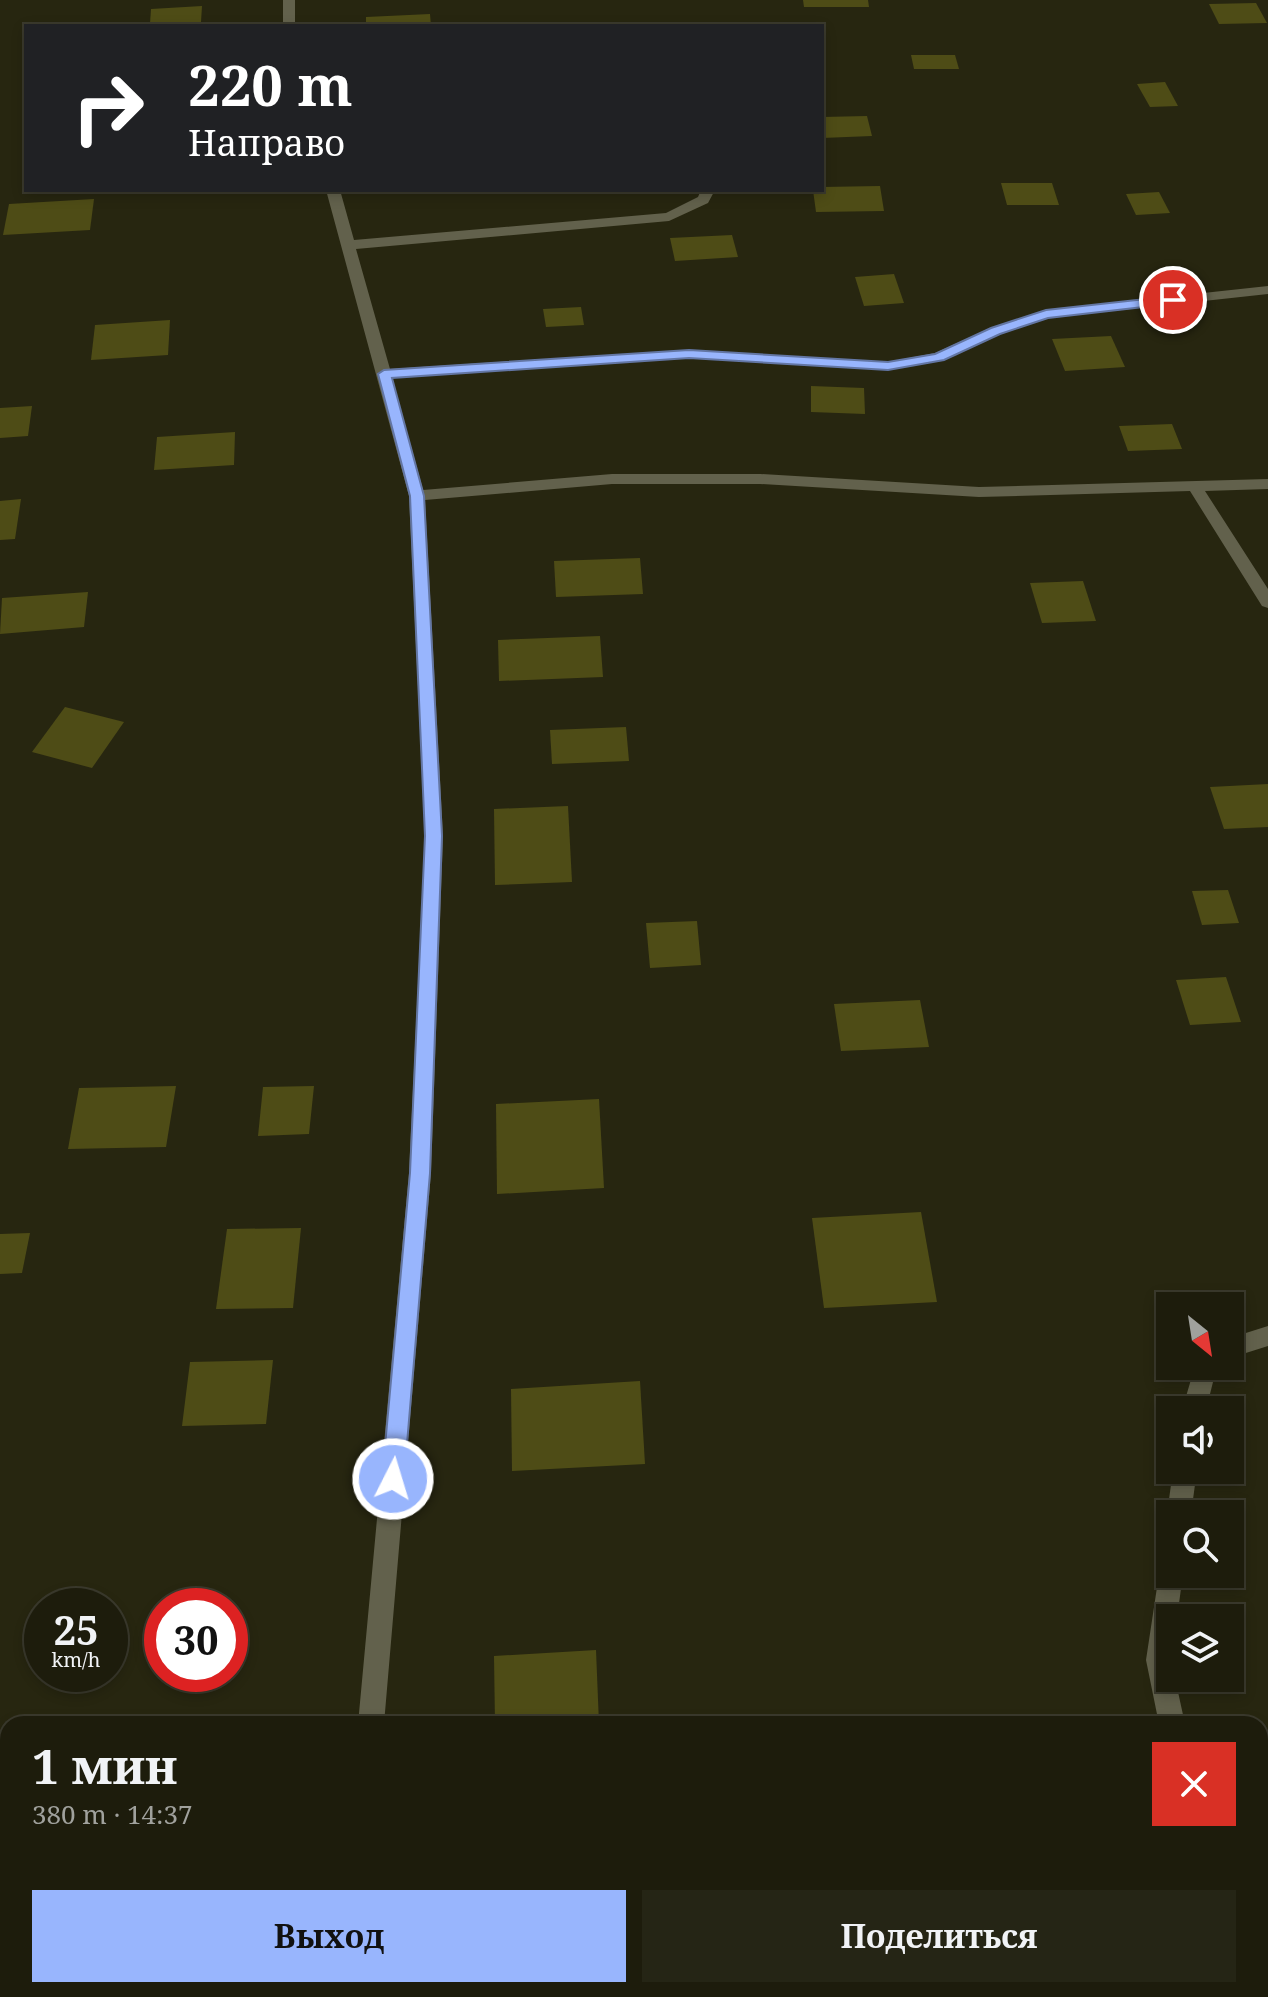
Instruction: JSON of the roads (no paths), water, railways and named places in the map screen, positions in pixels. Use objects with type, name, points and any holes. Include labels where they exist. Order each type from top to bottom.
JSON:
[{"type":"street","points":[[289,0],[289,24]]},
{"type":"street","points":[[334,192],[417,496],[434,836],[420,1173],[372,1716]]},
{"type":"street","points":[[349,245],[669,217],[703,200],[707,192]]},
{"type":"street","points":[[384,374],[689,354],[888,366],[939,357],[996,331],[1046,314],[1268,290]]},
{"type":"street","points":[[417,496],[612,479],[760,479],[979,492],[1268,484]]},
{"type":"street","points":[[1195,487],[1268,602]]},
{"type":"street","points":[[1244,1344],[1268,1336]]},
{"type":"street","points":[[1169,1588],[1159,1660],[1170,1716]]}]
